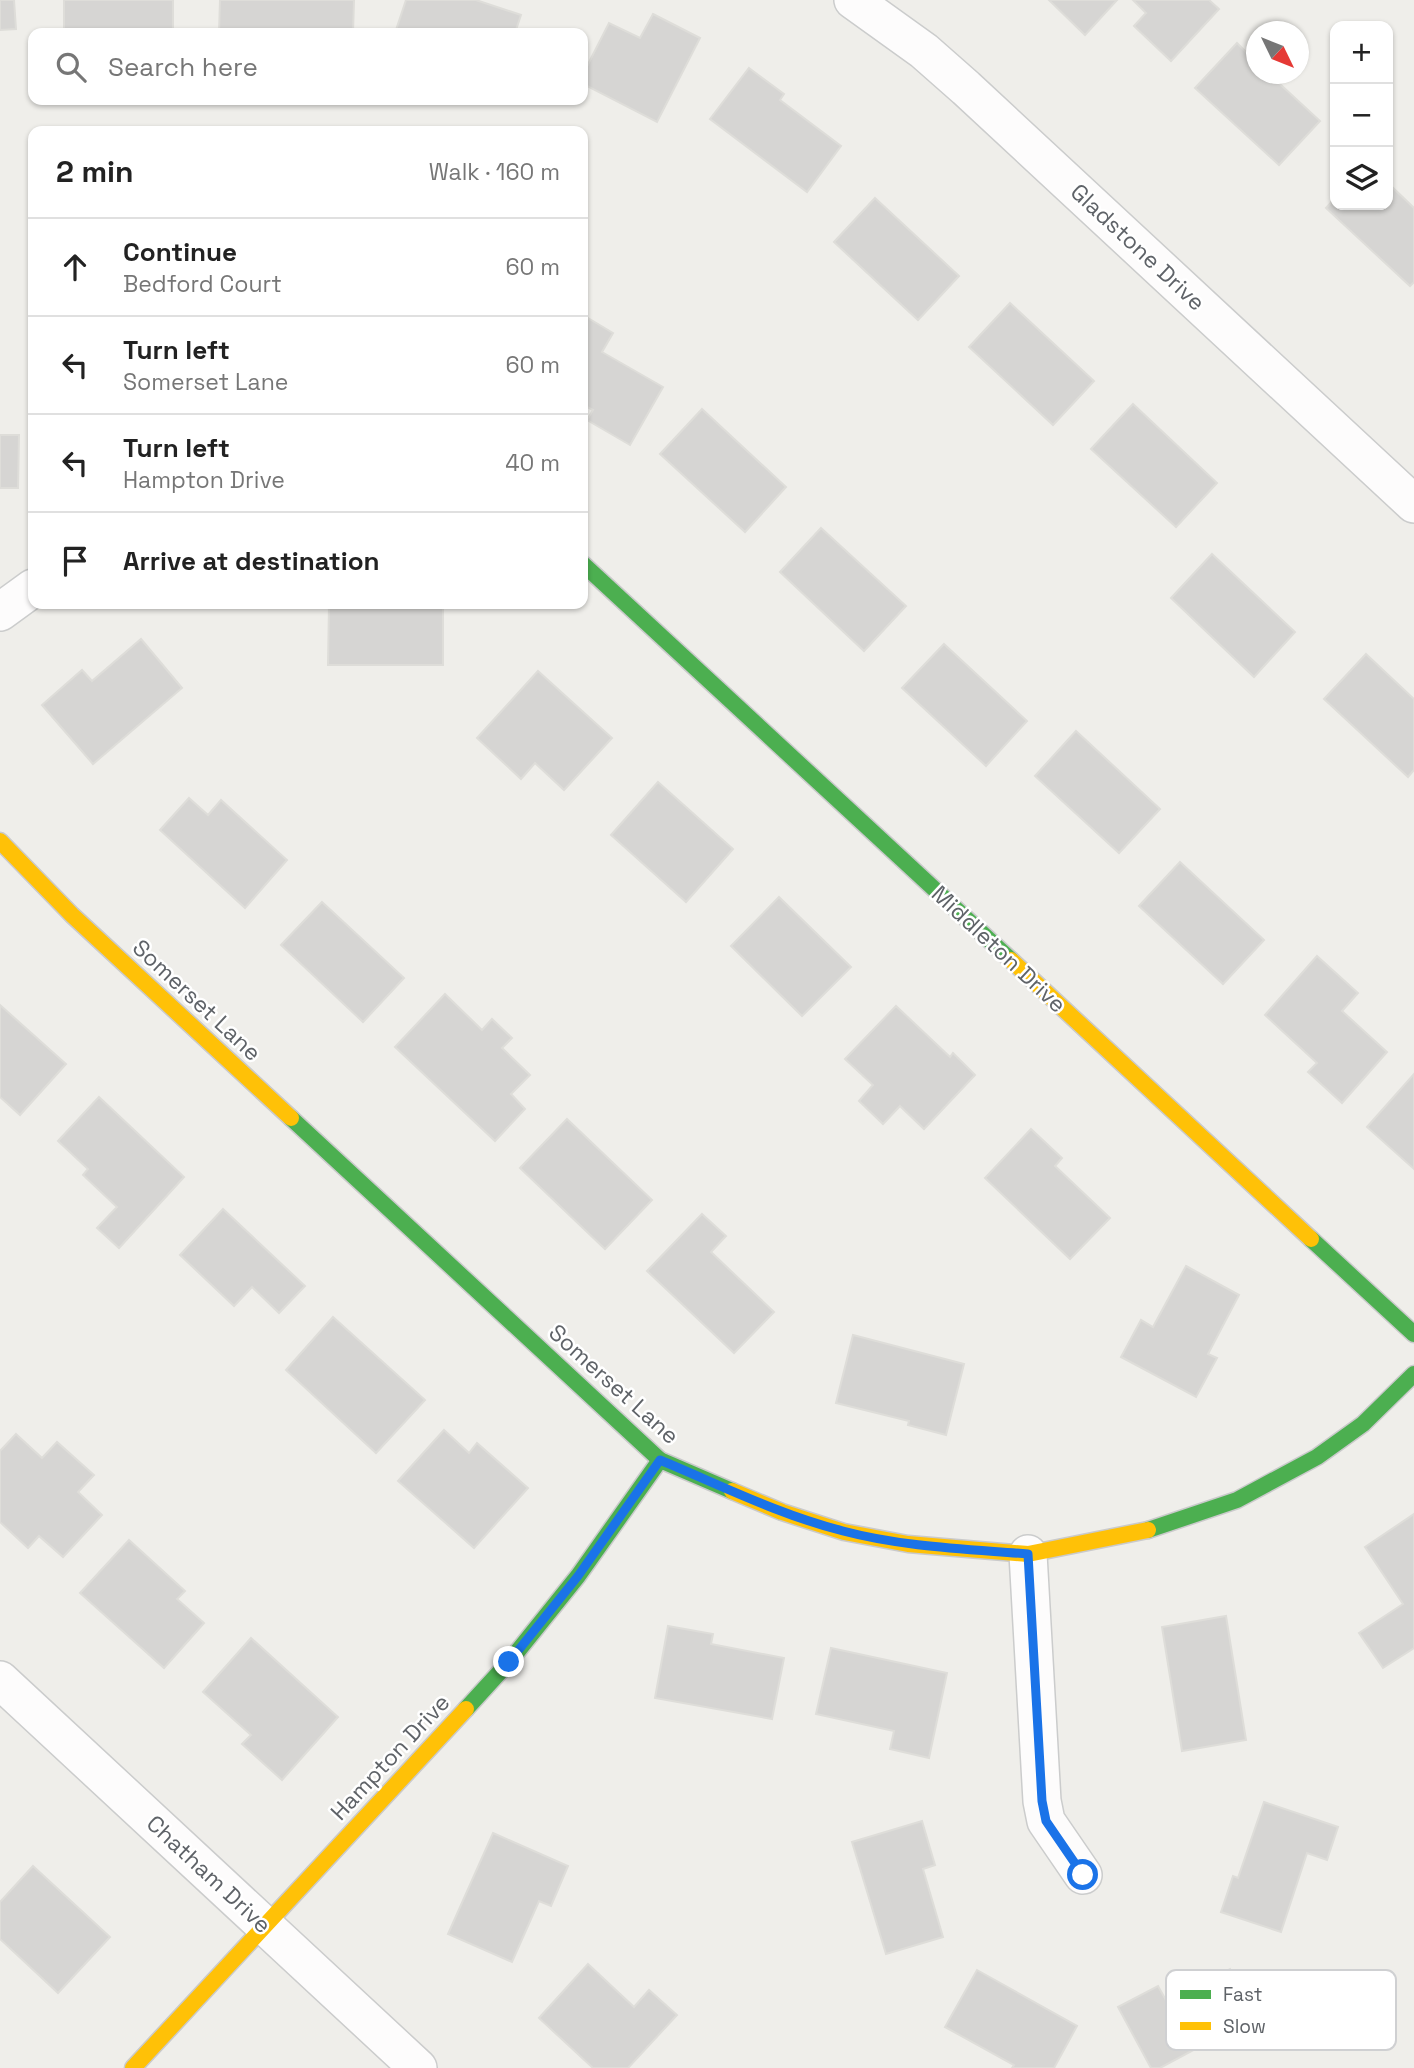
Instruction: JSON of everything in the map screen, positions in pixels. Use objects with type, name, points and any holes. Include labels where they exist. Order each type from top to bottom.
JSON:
[{"type":"street","name":"Gladstone Drive","points":[[853,0],[924,51],[966,88],[1414,504]]},
{"type":"street","name":"Middleton Drive","points":[[588,569],[1414,1334]]},
{"type":"street","points":[[0,612],[28,592]]},
{"type":"street","name":"Somerset Lane","points":[[0,841],[72,915],[660,1460],[782,1512],[844,1532],[908,1544],[1028,1554],[1149,1530],[1237,1500],[1317,1457],[1363,1424],[1414,1374]]},
{"type":"street","name":"Hampton Drive","points":[[133,2068],[509,1662],[578,1576],[660,1460]]},
{"type":"street","points":[[1028,1554],[1042,1801],[1046,1821],[1083,1875]]},
{"type":"street","name":"Chatham Drive","points":[[0,1680],[418,2068]]},
{"type":"building","points":[[0,0],[14,0],[16,29],[0,30]]},
{"type":"building","points":[[64,0],[173,0],[173,28],[64,28]]},
{"type":"building","points":[[220,0],[354,0],[353,28],[219,28]]},
{"type":"building","points":[[406,0],[476,0],[521,15],[517,28],[397,28]]},
{"type":"building","points":[[1049,0],[1117,0],[1085,35]]},
{"type":"building","points":[[1133,0],[1209,0],[1219,9],[1171,61],[1134,26],[1146,13]]},
{"type":"building","points":[[653,14],[700,38],[657,122],[588,87],[588,64],[609,23],[640,38]]},
{"type":"building","points":[[1237,43],[1246,52],[1246,84],[1280,84],[1320,121],[1279,165],[1195,88]]},
{"type":"building","points":[[749,68],[784,94],[780,100],[841,146],[807,192],[710,119]]},
{"type":"building","points":[[1393,188],[1414,208],[1414,282],[1410,286],[1326,208],[1330,204],[1330,210],[1393,210]]},
{"type":"building","points":[[875,198],[959,276],[918,320],[834,242]]},
{"type":"building","points":[[1010,303],[1094,381],[1053,425],[969,347]]},
{"type":"building","points":[[588,318],[613,333],[602,352],[663,387],[630,445],[588,421],[593,410],[588,408]]},
{"type":"building","points":[[1133,404],[1217,483],[1176,527],[1091,449]]},
{"type":"building","points":[[702,409],[786,487],[745,532],[660,454]]},
{"type":"building","points":[[0,435],[19,435],[18,488],[0,488]]},
{"type":"building","points":[[821,528],[906,606],[864,651],[780,572]]},
{"type":"building","points":[[1212,554],[1295,632],[1254,677],[1171,598]]},
{"type":"building","points":[[329,609],[443,609],[443,665],[328,665]]},
{"type":"building","points":[[141,639],[182,688],[93,764],[42,705],[82,670],[92,681]]},
{"type":"building","points":[[944,644],[1027,721],[986,766],[902,688]]},
{"type":"building","points":[[1366,654],[1414,699],[1414,770],[1408,777],[1324,699]]},
{"type":"building","points":[[538,671],[612,738],[564,790],[535,763],[521,779],[477,738]]},
{"type":"building","points":[[1076,731],[1160,809],[1119,853],[1035,776]]},
{"type":"building","points":[[658,782],[733,849],[686,902],[611,835]]},
{"type":"building","points":[[189,798],[208,815],[221,800],[287,860],[245,908],[160,830]]},
{"type":"building","points":[[1180,862],[1264,940],[1223,984],[1139,906]]},
{"type":"building","points":[[779,897],[851,967],[802,1016],[731,946]]},
{"type":"building","points":[[322,902],[404,978],[363,1022],[281,945]]},
{"type":"building","points":[[1317,956],[1358,993],[1342,1011],[1387,1052],[1342,1103],[1308,1072],[1317,1063],[1265,1015]]},
{"type":"building","points":[[445,994],[482,1030],[492,1019],[512,1038],[502,1048],[530,1075],[511,1094],[525,1109],[495,1141],[395,1047]]},
{"type":"building","points":[[0,1005],[66,1064],[20,1115],[0,1097]]},
{"type":"building","points":[[896,1006],[950,1057],[953,1053],[975,1075],[924,1129],[900,1106],[883,1124],[859,1101],[873,1085],[845,1059]]},
{"type":"building","points":[[1414,1074],[1414,1169],[1367,1127]]},
{"type":"building","points":[[99,1097],[184,1177],[119,1248],[97,1228],[117,1207],[83,1175],[88,1169],[58,1141]]},
{"type":"building","points":[[567,1119],[652,1200],[605,1249],[520,1168]]},
{"type":"building","points":[[1031,1129],[1062,1158],[1055,1166],[1110,1218],[1070,1259],[985,1178]]},
{"type":"building","points":[[223,1209],[305,1286],[279,1313],[252,1287],[234,1306],[180,1255]]},
{"type":"building","points":[[702,1214],[726,1236],[711,1252],[774,1312],[734,1353],[647,1271]]},
{"type":"building","points":[[1186,1266],[1239,1295],[1208,1354],[1217,1358],[1196,1397],[1121,1357],[1141,1320],[1153,1327]]},
{"type":"building","points":[[333,1317],[425,1400],[376,1453],[286,1370]]},
{"type":"building","points":[[853,1335],[964,1364],[946,1435],[908,1425],[909,1421],[836,1403]]},
{"type":"building","points":[[444,1430],[469,1453],[477,1443],[528,1488],[474,1548],[398,1481]]},
{"type":"building","points":[[16,1434],[42,1458],[57,1442],[94,1475],[78,1492],[102,1515],[63,1557],[39,1536],[28,1548],[0,1522],[0,1451]]},
{"type":"building","points":[[1414,1514],[1414,1648],[1383,1668],[1359,1633],[1403,1604],[1365,1547]]},
{"type":"building","points":[[129,1540],[185,1591],[177,1599],[204,1623],[164,1668],[80,1593]]},
{"type":"building","points":[[1226,1616],[1246,1740],[1182,1751],[1162,1627]]},
{"type":"building","points":[[668,1626],[713,1634],[711,1644],[784,1658],[772,1719],[655,1698]]},
{"type":"building","points":[[251,1638],[338,1717],[282,1780],[242,1744],[251,1735],[203,1692]]},
{"type":"building","points":[[831,1648],[947,1673],[929,1758],[890,1749],[894,1731],[816,1714]]},
{"type":"building","points":[[1264,1802],[1338,1827],[1327,1860],[1307,1853],[1281,1932],[1221,1912],[1233,1876],[1238,1878]]},
{"type":"building","points":[[922,1821],[935,1865],[923,1869],[943,1937],[886,1954],[852,1842]]},
{"type":"building","points":[[493,1833],[568,1866],[551,1906],[539,1901],[512,1962],[448,1934]]},
{"type":"building","points":[[33,1866],[110,1937],[58,1993],[0,1939],[0,1902]]},
{"type":"building","points":[[588,1964],[634,2007],[649,1990],[677,2015],[628,2068],[593,2068],[539,2018]]},
{"type":"building","points":[[977,1970],[1077,2026],[1054,2068],[1012,2068],[1014,2065],[945,2027]]},
{"type":"building","points":[[1158,1986],[1166,2000],[1166,2050],[1194,2050],[1160,2068],[1151,2068],[1118,2007]]},
{"type":"traffic: fast","points":[[588,569],[1011,960]]},
{"type":"traffic: fast","points":[[291,1118],[660,1460],[732,1491]]},
{"type":"traffic: fast","points":[[1311,1239],[1414,1334]]},
{"type":"traffic: fast","points":[[1148,1530],[1237,1500],[1317,1457],[1363,1424],[1414,1374]]},
{"type":"traffic: fast","points":[[466,1709],[509,1662],[578,1576],[660,1460]]},
{"type":"traffic: slow","points":[[0,841],[72,915],[291,1118]]},
{"type":"traffic: slow","points":[[1011,960],[1311,1239]]},
{"type":"traffic: slow","points":[[732,1491],[782,1512],[844,1532],[908,1544],[1028,1554],[1148,1530]]},
{"type":"traffic: slow","points":[[133,2068],[466,1709]]},
{"type":"route","points":[[509,1662],[578,1576],[660,1460],[782,1512],[844,1532],[908,1544],[1028,1554],[1042,1801],[1046,1821],[1083,1875]]}]
